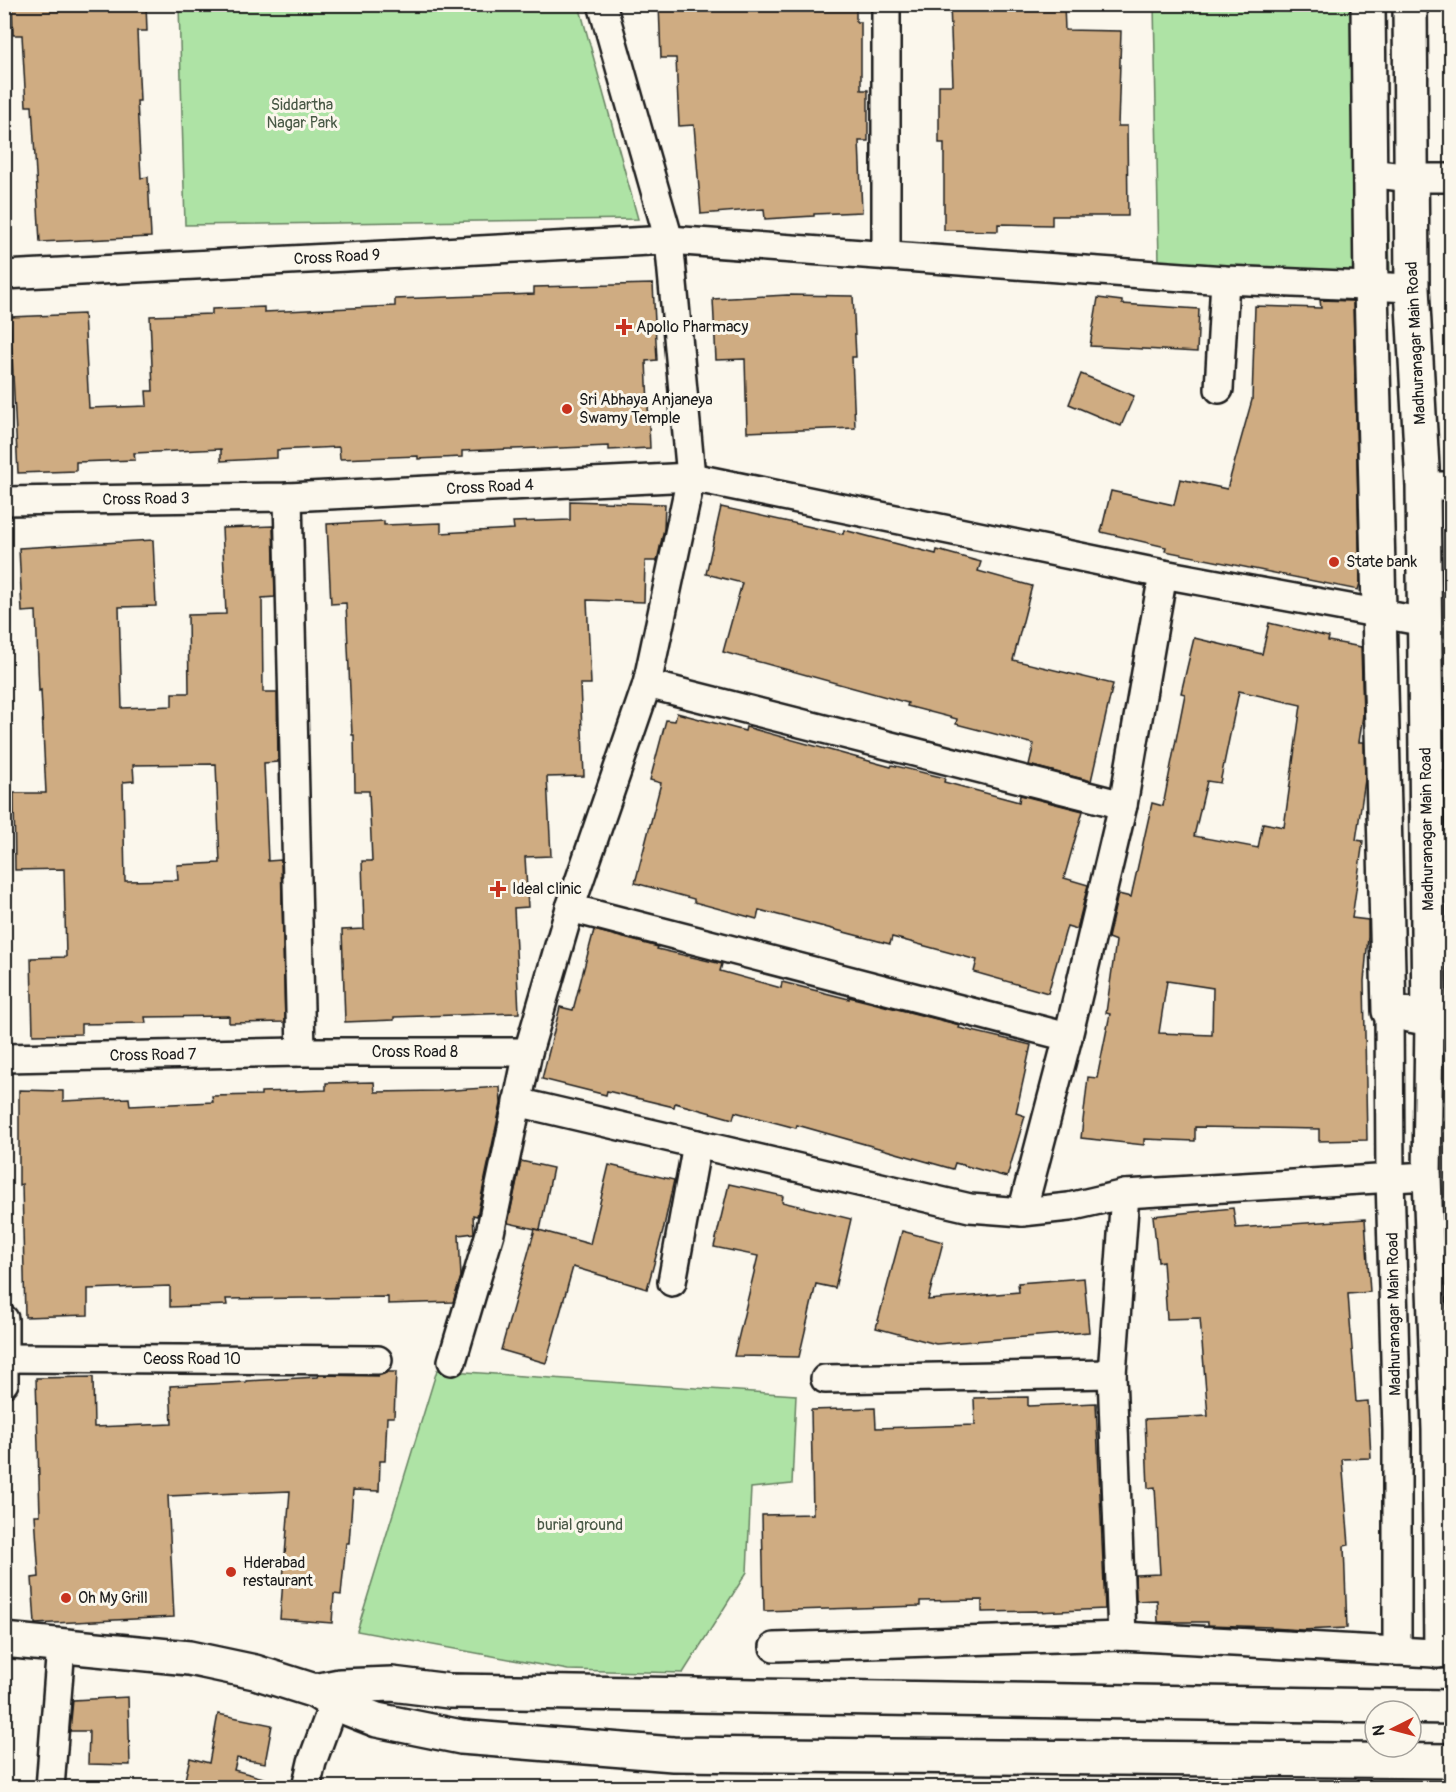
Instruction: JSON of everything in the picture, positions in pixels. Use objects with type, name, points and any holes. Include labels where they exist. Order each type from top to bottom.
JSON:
[{"type":"main road","name":"Madhuranagar Main Road","points":[[1368,4],[1371,287],[1389,1011]]},
{"type":"main road","name":"Madhuranagar Main Road","points":[[1410,4],[1412,288],[1437,486],[1425,622],[1440,1020]]},
{"type":"main road","points":[[1389,1011],[1440,1020]]},
{"type":"main road","points":[[4,1640],[189,1658],[255,1672],[330,1693],[377,1720],[461,1737],[673,1754],[1452,1761]]},
{"type":"main road","points":[[330,1693],[392,1684],[449,1691],[1452,1707]]},
{"type":"street","points":[[452,1361],[490,1233],[528,1052],[570,908],[648,684],[691,477],[669,240],[602,4]]},
{"type":"street","points":[[886,4],[886,256]]},
{"type":"street","points":[[1369,173],[1411,178],[1452,178]]},
{"type":"street","name":"Cross Road 9","points":[[4,275],[669,240],[1225,280],[1412,288]]},
{"type":"street","points":[[1219,389],[1225,280]]},
{"type":"street","name":"Cross Road 4","points":[[288,497],[691,477],[1163,574],[1425,622]]},
{"type":"street","points":[[288,497],[301,1052]]},
{"type":"street","name":"Cross Road 3","points":[[4,501],[288,497]]},
{"type":"street","points":[[1022,1212],[1068,1037],[1123,805],[1163,574]]},
{"type":"street","points":[[648,684],[1123,805]]},
{"type":"street","points":[[570,908],[1068,1037]]},
{"type":"street","name":"Madhuranagar Main Road","points":[[1389,1011],[1390,1178],[1397,1431],[1397,1651]]},
{"type":"street","name":"Madhuranagar Main Road","points":[[1440,1020],[1427,1176],[1444,1430],[1445,1654]]},
{"type":"street","name":"Cross Road 8","points":[[301,1052],[528,1052]]},
{"type":"street","name":"Cross Road 7","points":[[4,1059],[301,1052]]},
{"type":"street","points":[[517,1102],[970,1208],[1022,1212],[1069,1207],[1125,1194],[1427,1176]]},
{"type":"street","points":[[672,1282],[697,1144]]},
{"type":"street","points":[[1122,1636],[1112,1374],[1125,1194]]},
{"type":"street","points":[[4,1319],[4,1383]]},
{"type":"street","name":"Ceoss Road 10","points":[[5,1358],[378,1360]]},
{"type":"street","points":[[825,1379],[1112,1374]]},
{"type":"street","points":[[1397,1431],[1444,1430]]},
{"type":"street","points":[[774,1647],[1122,1636],[1445,1654]]},
{"type":"street","points":[[50,1788],[61,1646]]},
{"type":"street","points":[[306,1788],[330,1693]]},
{"type":"green space","name":"Siddartha Nagar Park","points":[[179,5],[579,5],[638,219],[185,225]]},
{"type":"green space","points":[[1154,5],[1383,5],[1390,274],[1159,263]]},
{"type":"green space","points":[[1438,759],[1451,760],[1451,841],[1430,839]]},
{"type":"green space","name":"burial ground","points":[[437,1370],[796,1395],[792,1484],[751,1488],[747,1572],[683,1673],[568,1670],[357,1631]]},
{"type":"building","points":[[12,4],[146,4],[147,31],[137,31],[140,101],[137,101],[141,178],[148,177],[151,237],[40,242],[32,106],[26,106],[22,35],[13,35]]},
{"type":"building","points":[[659,4],[856,4],[856,22],[861,22],[861,90],[868,90],[868,141],[859,141],[862,212],[765,219],[764,209],[701,214],[694,125],[679,126],[676,58],[661,58]]},
{"type":"building","points":[[950,4],[1064,4],[1065,30],[1121,31],[1118,126],[1127,126],[1128,216],[1052,216],[1052,225],[998,224],[998,231],[944,230],[944,143],[939,143],[939,85],[953,85]]},
{"type":"building","points":[[653,284],[657,360],[646,361],[650,448],[609,450],[609,446],[538,448],[462,451],[462,457],[340,459],[339,447],[277,450],[277,458],[221,461],[221,449],[134,453],[135,460],[76,462],[76,471],[18,473],[10,317],[84,314],[89,408],[147,406],[146,391],[153,391],[150,316],[212,314],[212,309],[264,307],[264,312],[395,306],[395,299],[534,294],[534,287]]},
{"type":"building","points":[[787,295],[853,296],[856,357],[852,357],[855,428],[747,432],[745,359],[716,360],[713,299]]},
{"type":"building","points":[[1098,298],[1122,301],[1122,304],[1199,309],[1197,352],[1090,346]]},
{"type":"building","points":[[1320,300],[1353,301],[1360,583],[1358,590],[1165,551],[1166,547],[1101,532],[1111,491],[1174,505],[1180,479],[1227,489],[1252,400],[1255,306],[1321,308]]},
{"type":"building","points":[[1081,374],[1134,396],[1121,426],[1069,404]]},
{"type":"building","points":[[570,501],[665,504],[664,529],[657,561],[645,561],[644,602],[587,600],[591,684],[580,684],[584,776],[547,777],[551,856],[525,857],[528,907],[514,908],[519,1013],[394,1017],[394,1020],[345,1022],[342,930],[364,929],[362,861],[372,861],[369,791],[355,791],[346,603],[331,604],[327,524],[384,521],[384,525],[441,523],[441,533],[514,529],[513,522],[570,520]]},
{"type":"building","points":[[721,507],[843,534],[844,530],[936,554],[937,550],[981,562],[978,571],[1032,586],[1013,660],[1113,684],[1091,781],[1029,765],[1034,744],[956,724],[957,719],[907,706],[908,703],[723,652],[742,583],[706,574]]},
{"type":"building","points":[[273,526],[275,597],[262,598],[263,692],[277,692],[278,762],[264,763],[268,861],[281,860],[285,1022],[229,1023],[229,1016],[145,1017],[146,1023],[81,1024],[81,1034],[33,1035],[31,958],[66,957],[64,869],[15,870],[14,793],[46,793],[36,611],[22,612],[19,548],[153,540],[156,606],[119,607],[122,708],[172,706],[172,693],[189,693],[188,615],[226,614],[222,528]],"holes":[[[216,764],[220,863],[177,865],[178,880],[125,881],[123,782],[134,781],[133,765]]]},
{"type":"building","points":[[1269,623],[1329,637],[1328,641],[1361,647],[1363,715],[1359,742],[1364,742],[1365,780],[1356,840],[1363,841],[1352,918],[1368,920],[1364,981],[1367,1140],[1319,1141],[1319,1129],[1195,1127],[1195,1141],[1144,1139],[1144,1145],[1081,1138],[1088,1077],[1097,1078],[1110,1014],[1106,1013],[1116,941],[1108,938],[1118,894],[1131,897],[1152,803],[1163,806],[1185,694],[1181,693],[1194,638],[1262,654]],"holes":[[[1239,691],[1301,705],[1284,827],[1263,823],[1258,848],[1194,836],[1207,781],[1220,783]],[[1167,981],[1213,988],[1212,1035],[1159,1033]]]},
{"type":"building","points":[[677,713],[745,731],[746,727],[891,767],[892,765],[945,778],[944,782],[1019,802],[1020,795],[1083,811],[1064,878],[1088,885],[1077,929],[1067,926],[1048,993],[974,972],[977,960],[892,937],[890,944],[759,910],[757,919],[635,883],[661,783],[650,780],[666,720],[675,721]]},
{"type":"building","points":[[594,930],[658,947],[657,949],[722,964],[720,971],[781,988],[782,982],[849,999],[849,997],[960,1025],[959,1028],[1031,1045],[1016,1113],[1025,1116],[1007,1177],[955,1163],[953,1169],[797,1125],[796,1128],[735,1112],[733,1119],[675,1103],[674,1107],[607,1091],[606,1095],[542,1079],[560,1007],[573,1010]]},
{"type":"building","points":[[374,1082],[375,1092],[500,1087],[501,1104],[477,1216],[473,1215],[474,1233],[459,1235],[461,1277],[453,1302],[388,1304],[388,1297],[226,1299],[227,1305],[170,1307],[170,1286],[88,1289],[88,1315],[25,1317],[22,1184],[19,1185],[19,1090],[63,1091],[63,1101],[129,1098],[130,1106],[213,1102],[212,1096],[326,1090],[326,1083]]},
{"type":"building","points":[[521,1161],[553,1168],[540,1230],[508,1223]]},
{"type":"building","points":[[609,1165],[674,1180],[647,1289],[573,1267],[546,1363],[501,1350],[535,1229],[590,1244]]},
{"type":"building","points":[[729,1184],[783,1196],[782,1202],[851,1219],[835,1288],[816,1284],[799,1357],[734,1356],[758,1256],[714,1247]]},
{"type":"building","points":[[1233,1208],[1236,1228],[1365,1219],[1370,1292],[1348,1294],[1356,1402],[1368,1401],[1371,1458],[1342,1459],[1349,1545],[1344,1546],[1347,1628],[1302,1630],[1208,1625],[1208,1622],[1158,1622],[1157,1600],[1136,1601],[1135,1575],[1160,1574],[1155,1487],[1148,1488],[1145,1419],[1208,1416],[1200,1318],[1167,1319],[1163,1261],[1158,1262],[1153,1216]]},
{"type":"building","points":[[902,1231],[943,1242],[928,1300],[1019,1292],[1018,1283],[1084,1278],[1089,1332],[936,1344],[876,1328]]},
{"type":"building","points":[[396,1372],[394,1417],[387,1417],[385,1461],[380,1461],[379,1491],[353,1490],[349,1543],[346,1543],[341,1595],[334,1594],[332,1623],[280,1619],[290,1491],[168,1496],[174,1617],[35,1624],[32,1578],[39,1577],[35,1515],[40,1515],[36,1378],[93,1377],[94,1427],[172,1424],[170,1386],[318,1377],[319,1375],[378,1376]]},
{"type":"building","points":[[1028,1397],[1028,1406],[1096,1403],[1105,1609],[982,1612],[982,1600],[920,1601],[920,1606],[764,1611],[762,1515],[813,1514],[811,1410],[875,1408],[876,1428],[975,1425],[974,1398]]},
{"type":"building","points":[[128,1697],[130,1765],[88,1764],[89,1731],[70,1731],[73,1700]]},
{"type":"building","points":[[218,1714],[272,1725],[265,1763],[237,1758],[234,1770],[271,1780],[270,1788],[183,1788],[190,1758],[209,1763]]},
{"type":"place","name":"Apollo Pharmacy","points":[[624,327]]},
{"type":"place","name":"Sri Abhaya Anjaneya Swamy Temple","points":[[567,409]]},
{"type":"place","name":"State bank","points":[[1334,562]]},
{"type":"place","name":"Ideal clinic","points":[[498,889]]},
{"type":"place","name":"Hderabad restaurant","points":[[231,1572]]},
{"type":"place","name":"Oh My Grill","points":[[66,1598]]}]
